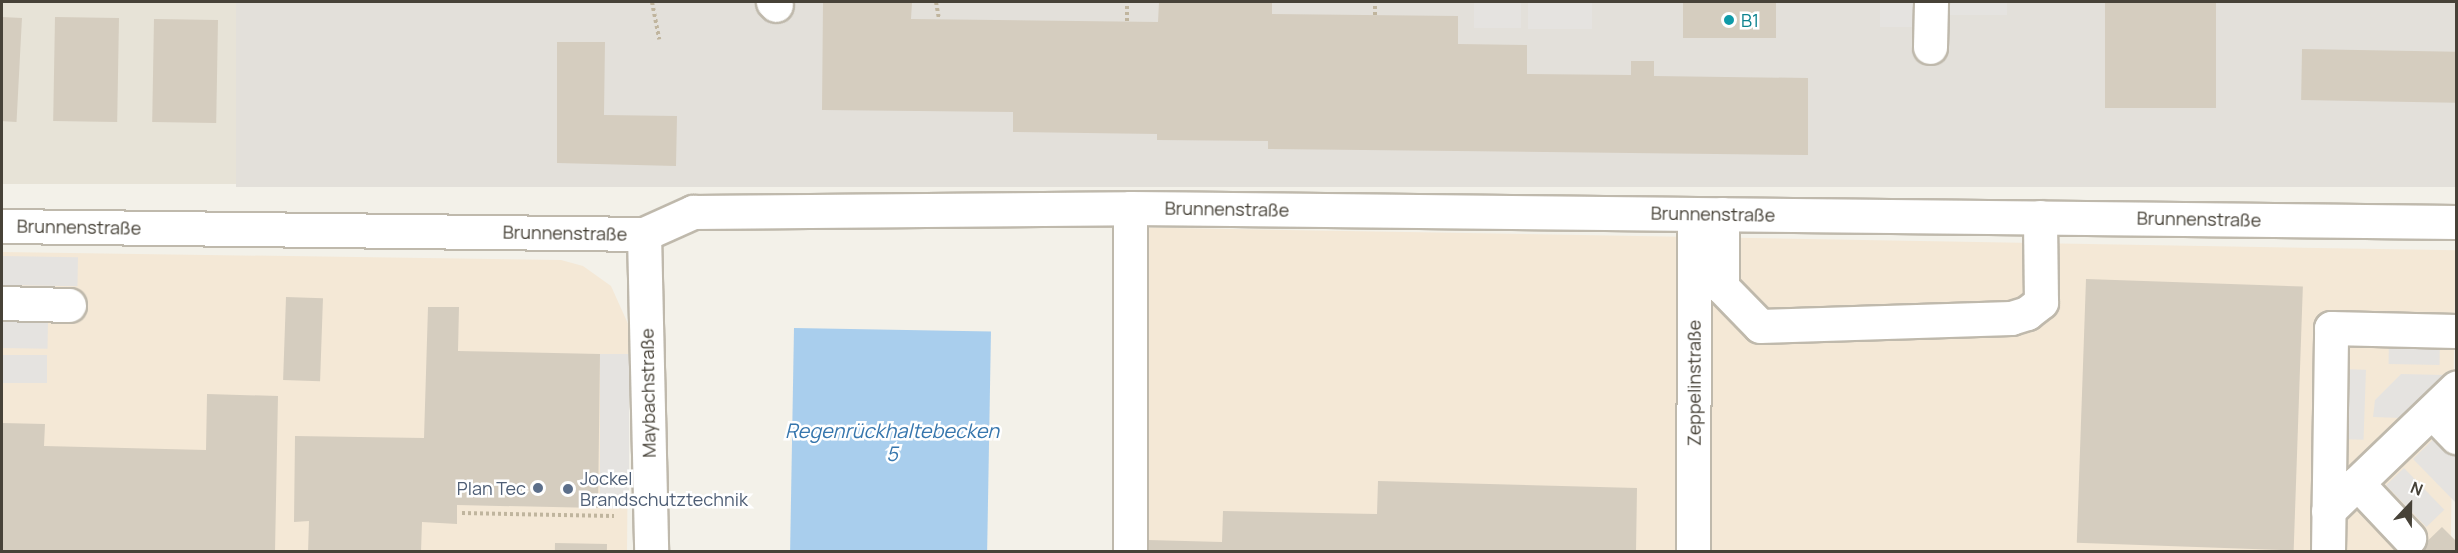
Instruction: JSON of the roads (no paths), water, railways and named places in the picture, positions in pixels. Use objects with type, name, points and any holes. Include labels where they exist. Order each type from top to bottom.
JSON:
[{"type":"street","points":[[1930,47],[1931,2]]},
{"type":"street","points":[[1130,208],[1130,552]]},
{"type":"street","name":"Brunnenstraße","points":[[2,226],[644,234],[693,213],[1130,208],[2457,222]]},
{"type":"street","points":[[1708,214],[1722,287],[1760,326],[2011,318],[2027,313],[2041,302],[2040,217]]},
{"type":"street","name":"Zeppelinstraße","points":[[1693,552],[1708,214]]},
{"type":"street","name":"Maybachstraße","points":[[644,234],[651,552]]},
{"type":"street","points":[[2,303],[69,305]]},
{"type":"street","points":[[2328,552],[2331,328],[2457,331]]},
{"type":"street","points":[[2328,511],[2457,388]]},
{"type":"street","points":[[2432,412],[2457,437]]},
{"type":"street","points":[[2357,483],[2409,538]]},
{"type":"water","name":"Regenrückhaltebecken 5","points":[[794,328],[991,331],[987,552],[790,551]]},
{"type":"place","name":"B1","points":[[1729,20]]},
{"type":"place","name":"Plan Tec","points":[[538,488]]},
{"type":"place","name":"Jockel Brandschutztechnik","points":[[568,489]]}]
